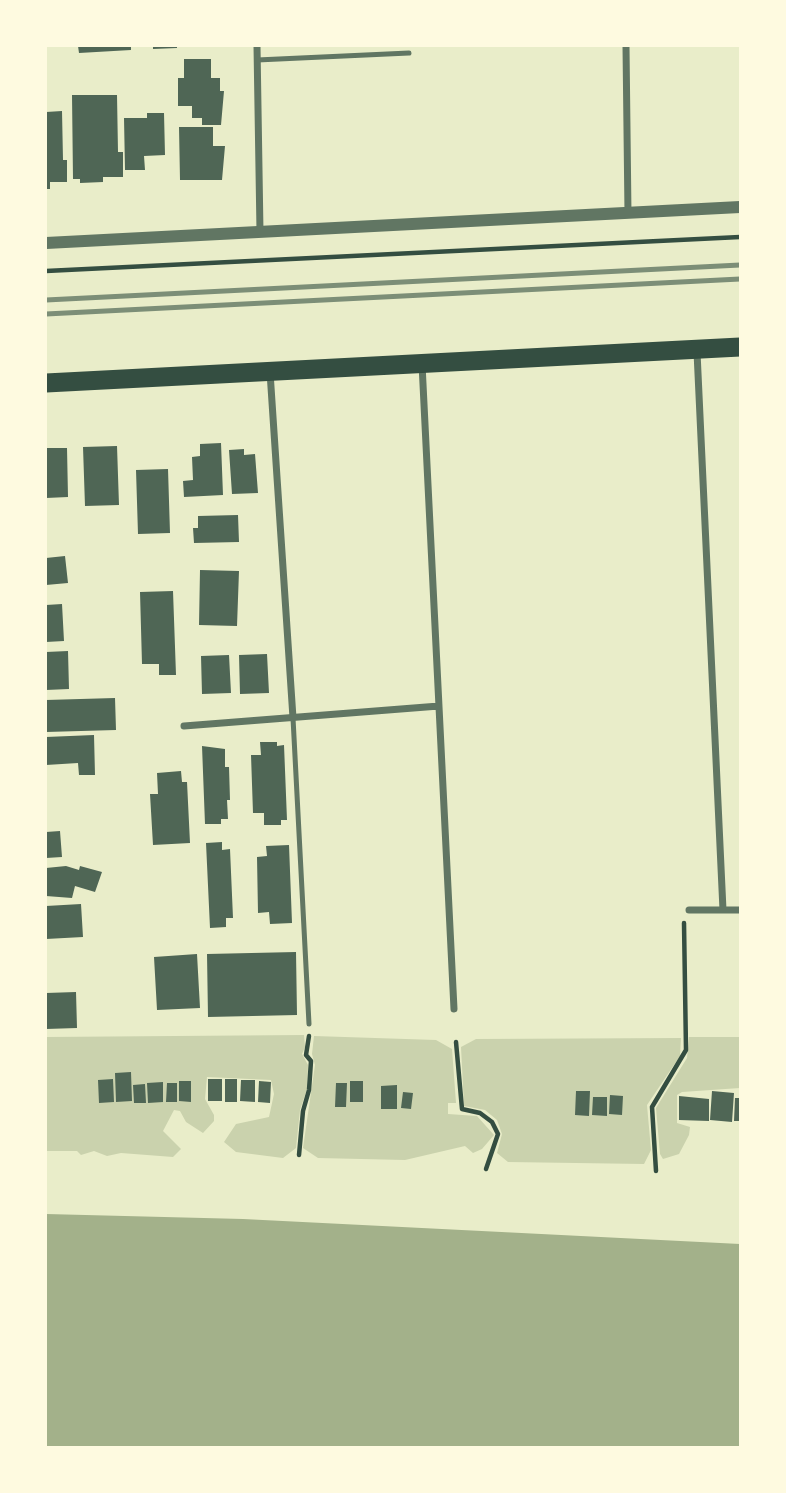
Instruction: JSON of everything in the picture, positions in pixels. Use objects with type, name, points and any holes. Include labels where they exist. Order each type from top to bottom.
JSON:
[{"type":"highway","points":[[46,383],[740,347]]},
{"type":"street","points":[[257,46],[260,232]]},
{"type":"street","points":[[626,46],[628,214]]},
{"type":"street","points":[[46,243],[740,207]]},
{"type":"street","points":[[696,348],[723,910]]},
{"type":"street","points":[[422,363],[454,1009]]},
{"type":"street","points":[[270,371],[293,718]]},
{"type":"street","points":[[184,726],[439,706]]},
{"type":"street","points":[[689,910],[740,910]]},
{"type":"lane","points":[[257,60],[409,53]]},
{"type":"lane","points":[[293,718],[309,1024]]},
{"type":"path","points":[[46,271],[740,237]]},
{"type":"path","points":[[656,1171],[652,1107],[686,1050],[683,928],[689,910]]},
{"type":"path","points":[[299,1155],[303,1111],[309,1090],[311,1061],[306,1055],[309,1024]]},
{"type":"path","points":[[456,1042],[462,1108],[486,1118],[498,1134],[486,1169]]},
{"type":"shaded area","points":[[304,1035],[305,1047],[302,1054],[308,1065],[307,1089],[300,1110],[296,1148],[283,1158],[236,1152],[224,1142],[236,1124],[269,1117],[274,1094],[271,1080],[207,1077],[205,1099],[214,1115],[214,1121],[203,1133],[186,1122],[180,1111],[174,1110],[163,1131],[181,1149],[173,1157],[121,1153],[107,1156],[94,1151],[81,1155],[77,1151],[46,1151],[46,1037]]},
{"type":"shaded area","points":[[314,1036],[436,1040],[452,1049],[456,1103],[448,1103],[448,1114],[477,1116],[494,1135],[482,1149],[473,1153],[465,1146],[405,1160],[318,1158],[303,1148],[315,1065],[312,1054]]},
{"type":"shaded area","points":[[689,1037],[740,1037],[740,1088],[682,1092],[677,1095],[677,1123],[690,1127],[689,1135],[679,1154],[663,1159],[660,1154],[656,1108],[687,1058]]},
{"type":"shaded area","points":[[681,1038],[680,1056],[647,1105],[651,1150],[644,1164],[508,1162],[497,1153],[502,1134],[497,1120],[485,1110],[464,1106],[461,1047],[476,1039]]},
{"type":"shaded area","points":[[46,1214],[243,1219],[740,1244],[740,1447],[46,1447]]},
{"type":"building","points":[[78,46],[131,46],[131,50],[79,53]]},
{"type":"building","points":[[153,46],[177,46],[177,48],[153,49]]},
{"type":"building","points":[[184,59],[211,59],[211,78],[220,78],[220,91],[224,91],[221,125],[202,125],[202,118],[192,118],[192,106],[178,106],[178,78],[184,78]]},
{"type":"building","points":[[72,95],[117,95],[118,152],[123,152],[123,177],[103,177],[103,182],[80,183],[80,179],[73,179]]},
{"type":"building","points":[[62,111],[63,160],[67,160],[67,182],[50,182],[50,189],[46,189],[46,112]]},
{"type":"building","points":[[147,113],[164,113],[165,155],[144,156],[145,170],[125,170],[124,118],[147,118]]},
{"type":"building","points":[[179,127],[213,127],[213,146],[225,146],[222,180],[180,180]]},
{"type":"building","points":[[221,443],[223,495],[184,497],[183,481],[193,480],[192,457],[200,456],[200,444]]},
{"type":"building","points":[[117,446],[119,505],[85,506],[83,447]]},
{"type":"building","points":[[46,448],[67,448],[68,497],[46,498]]},
{"type":"building","points":[[244,449],[244,455],[255,454],[258,493],[232,494],[229,450]]},
{"type":"building","points":[[168,469],[170,533],[138,534],[136,470]]},
{"type":"building","points":[[238,515],[239,542],[194,543],[193,528],[198,528],[198,516]]},
{"type":"building","points":[[65,556],[68,583],[46,585],[46,558]]},
{"type":"building","points":[[200,570],[239,571],[237,626],[199,625]]},
{"type":"building","points":[[173,591],[176,675],[159,675],[159,664],[142,664],[140,592]]},
{"type":"building","points":[[62,604],[64,641],[46,642],[46,605]]},
{"type":"building","points":[[68,651],[69,689],[46,690],[46,652]]},
{"type":"building","points":[[267,654],[269,693],[240,694],[239,655]]},
{"type":"building","points":[[229,655],[231,693],[202,694],[201,656]]},
{"type":"building","points":[[115,698],[116,730],[46,732],[46,700]]},
{"type":"building","points":[[94,735],[95,775],[79,775],[78,763],[46,765],[46,737]]},
{"type":"building","points":[[260,742],[277,742],[277,746],[284,745],[287,820],[281,820],[281,825],[264,825],[264,813],[253,813],[251,755],[261,755]]},
{"type":"building","points":[[202,746],[225,749],[225,767],[229,767],[230,800],[227,800],[228,819],[221,819],[221,824],[205,824]]},
{"type":"building","points":[[181,771],[182,782],[187,782],[190,843],[153,845],[150,794],[158,794],[157,773]]},
{"type":"building","points":[[60,831],[62,857],[46,858],[46,832]]},
{"type":"building","points":[[222,842],[222,850],[230,849],[233,918],[226,918],[226,927],[210,928],[206,843]]},
{"type":"building","points":[[289,845],[292,923],[270,924],[269,912],[258,913],[257,857],[267,856],[266,846]]},
{"type":"building","points":[[66,866],[79,870],[80,866],[102,872],[95,892],[75,886],[72,898],[46,896],[46,868]]},
{"type":"building","points":[[81,904],[83,937],[46,939],[46,906]]},
{"type":"building","points":[[296,952],[297,1015],[208,1017],[207,954]]},
{"type":"building","points":[[197,954],[200,1008],[157,1010],[154,957]]},
{"type":"building","points":[[76,992],[77,1028],[46,1029],[46,993]]},
{"type":"building","points":[[131,1072],[132,1101],[116,1102],[115,1073]]},
{"type":"building","points":[[113,1079],[114,1102],[99,1103],[98,1080]]},
{"type":"building","points":[[208,1079],[222,1079],[222,1101],[208,1101]]},
{"type":"building","points":[[225,1079],[237,1079],[237,1102],[225,1102]]},
{"type":"building","points":[[241,1080],[255,1080],[255,1102],[240,1101]]},
{"type":"building","points":[[179,1081],[191,1081],[191,1102],[179,1101]]},
{"type":"building","points":[[259,1081],[271,1082],[270,1103],[258,1102]]},
{"type":"building","points":[[350,1081],[363,1081],[363,1102],[350,1102]]},
{"type":"building","points":[[163,1082],[163,1102],[148,1103],[147,1083]]},
{"type":"building","points":[[167,1083],[177,1083],[177,1102],[166,1102]]},
{"type":"building","points":[[336,1083],[347,1083],[346,1107],[335,1107]]},
{"type":"building","points":[[145,1084],[146,1103],[134,1103],[133,1085]]},
{"type":"building","points":[[397,1085],[397,1109],[381,1109],[381,1086]]},
{"type":"building","points":[[576,1091],[590,1091],[589,1116],[575,1115]]},
{"type":"building","points":[[712,1091],[734,1093],[732,1122],[710,1120]]},
{"type":"building","points":[[403,1092],[413,1093],[411,1109],[401,1108]]},
{"type":"building","points":[[610,1095],[623,1096],[622,1115],[609,1114]]},
{"type":"building","points":[[679,1096],[709,1099],[709,1121],[679,1120]]},
{"type":"building","points":[[593,1097],[607,1097],[607,1116],[592,1115]]},
{"type":"building","points":[[735,1098],[740,1098],[740,1121],[734,1121]]},
{"type":"railway","points":[[46,300],[740,265]]},
{"type":"railway","points":[[46,314],[740,279]]}]
